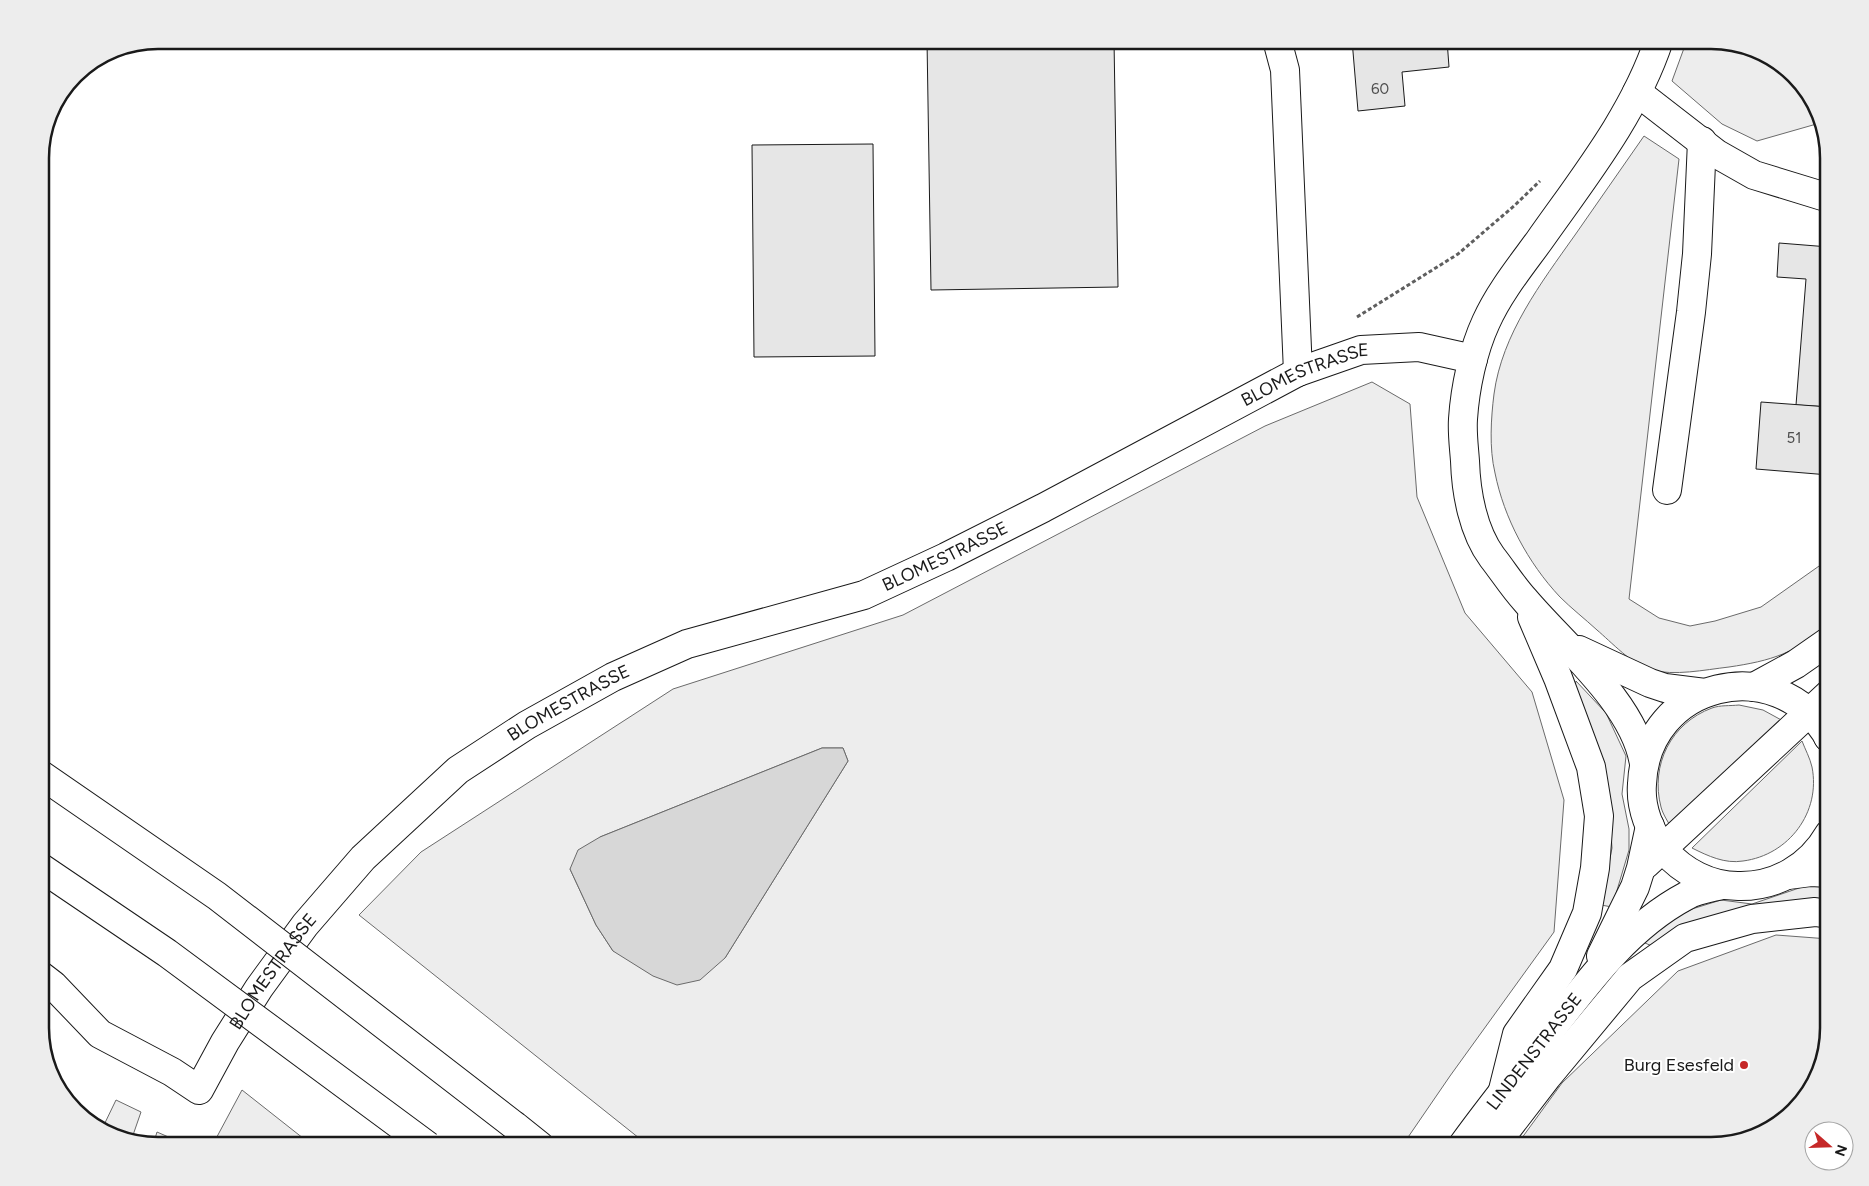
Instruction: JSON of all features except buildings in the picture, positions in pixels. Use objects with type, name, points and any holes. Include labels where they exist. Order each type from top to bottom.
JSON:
[{"type":"main road","points":[[1279,49],[1285,70],[1298,372]]},
{"type":"main road","points":[[1644,764],[1638,741],[1625,716],[1596,677],[1524,600],[1488,552],[1476,526],[1466,484],[1463,420],[1473,359],[1486,322],[1506,287],[1610,139],[1637,92],[1655,49]]},
{"type":"main road","points":[[1637,92],[1717,154],[1754,175],[1820,195]]},
{"type":"main road","points":[[1667,490],[1697,254],[1702,142]]},
{"type":"main road","name":"BLOMESTRASSE","points":[[49,982],[100,1034],[172,1072],[199,1090],[225,1042],[259,988],[305,925],[363,858],[458,770],[527,725],[613,677],[687,644],[864,595],[937,562],[1043,508],[1298,372],[1361,350],[1419,347],[1473,359]]},
{"type":"main road","points":[[1502,1094],[1518,1034],[1563,969],[1586,913],[1595,868],[1599,816],[1591,767],[1558,678],[1524,600]]},
{"type":"main road","points":[[1566,644],[1650,683],[1680,690],[1705,693]]},
{"type":"main road","points":[[1754,687],[1796,664],[1820,647]]},
{"type":"main road","points":[[1820,727],[1809,713],[1788,697],[1771,690],[1754,687],[1724,688],[1705,693],[1682,706],[1663,724],[1653,739],[1644,764],[1642,796],[1656,837],[1676,863],[1693,874],[1722,885],[1756,885],[1778,880],[1814,856],[1820,847]]},
{"type":"main road","points":[[1656,837],[1820,703]]},
{"type":"main road","points":[[49,780],[217,896],[529,1137]]},
{"type":"main road","name":"LINDENSTRASSE","points":[[1588,982],[1623,913],[1656,837]]},
{"type":"main road","points":[[1788,875],[1820,872]]},
{"type":"main road","points":[[49,874],[167,953],[416,1137]]},
{"type":"main road","name":"LINDENSTRASSE","points":[[1469,1137],[1588,982],[1628,939],[1660,912],[1688,895],[1722,885]]},
{"type":"main road","points":[[1501,1137],[1547,1076],[1630,977],[1685,938],[1752,918],[1820,913]]},
{"type":"path","points":[[1348,321],[1366,313],[1458,254],[1546,176]]},
{"type":"shaded area","points":[[1684,49],[1733,51],[1760,60],[1783,76],[1802,97],[1814,125],[1757,141],[1722,124],[1672,81]]},
{"type":"shaded area","points":[[1644,136],[1679,159],[1629,599],[1659,618],[1690,626],[1715,621],[1761,607],[1820,565],[1820,631],[1818,633],[1783,654],[1758,662],[1699,671],[1660,672],[1637,664],[1564,601],[1548,584],[1528,555],[1504,507],[1493,463],[1491,433],[1494,394],[1498,372],[1505,351],[1525,310],[1549,272]]},
{"type":"shaded area","points":[[1372,382],[1410,404],[1417,497],[1465,613],[1532,692],[1564,800],[1554,932],[1408,1137],[638,1137],[359,915],[421,852],[673,689],[903,615],[1265,426]],"holes":[[[822,748],[843,748],[848,761],[725,958],[613,951],[596,925],[570,869],[600,837]]]},
{"type":"shaded area","points":[[1576,681],[1606,713],[1626,756],[1622,794],[1629,829],[1629,850],[1612,907],[1601,905],[1612,848],[1607,779],[1574,692]]},
{"type":"shaded area","points":[[1739,705],[1763,710],[1785,722],[1673,831],[1662,810],[1658,791],[1661,761],[1667,747],[1685,724],[1698,715],[1715,707]]},
{"type":"shaded area","points":[[1802,741],[1812,767],[1814,784],[1806,815],[1798,829],[1787,840],[1774,850],[1760,857],[1736,862],[1717,859],[1692,848]]},
{"type":"shaded area","points":[[822,748],[843,748],[848,761],[725,958],[700,980],[677,985],[653,976],[613,951],[596,925],[570,869],[578,850],[600,837]]},
{"type":"shaded area","points":[[1811,884],[1820,884],[1820,906],[1652,946],[1645,943],[1660,926],[1692,909],[1721,900],[1752,904]]},
{"type":"shaded area","points":[[1776,935],[1820,938],[1820,1028],[1817,1057],[1809,1077],[1793,1100],[1766,1123],[1740,1134],[1726,1136],[1523,1137],[1562,1083],[1678,971]]},
{"type":"shaded area","points":[[242,1090],[302,1137],[217,1137]]},
{"type":"shaded area","points":[[116,1100],[141,1112],[133,1134],[105,1123]]},
{"type":"shaded area","points":[[157,1132],[168,1137],[158,1137],[156,1137]]},
{"type":"place","name":"Burg Esesfeld","points":[[1744,1065]]}]
